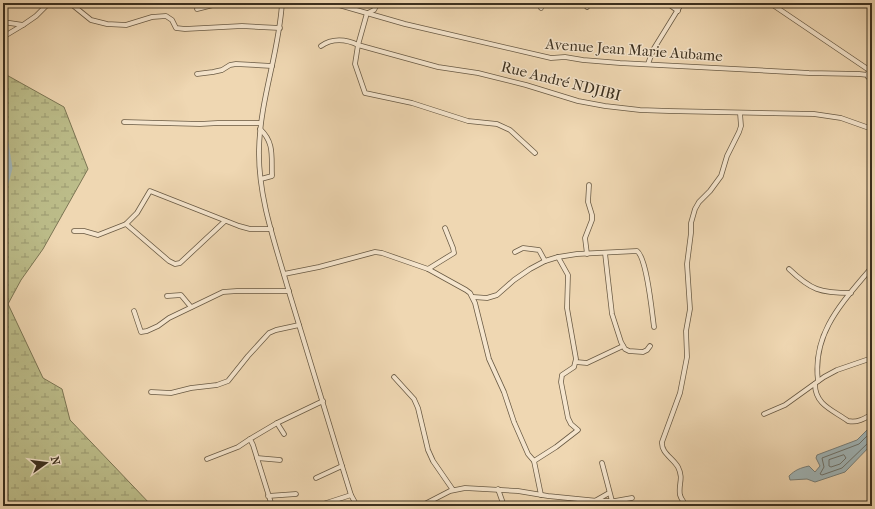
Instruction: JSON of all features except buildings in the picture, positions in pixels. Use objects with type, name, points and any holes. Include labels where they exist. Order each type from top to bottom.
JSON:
[{"type":"street","points":[[3,37],[36,16],[49,3]]},
{"type":"street","points":[[70,3],[91,20],[107,24],[126,25],[152,17],[166,16],[172,20],[176,28],[185,29],[242,26],[280,28]]},
{"type":"street","points":[[197,9],[221,3]]},
{"type":"street","points":[[282,3],[280,28],[260,123],[259,151],[264,202],[299,325],[342,466],[351,494],[357,506]]},
{"type":"street","name":"Avenue Jean Marie Aubame","points":[[332,3],[552,58],[565,57],[583,60],[809,73],[859,74],[869,71]]},
{"type":"street","points":[[378,3],[376,8],[368,13],[358,45],[355,67],[365,93],[412,104],[468,121],[497,124],[510,130],[535,153]]},
{"type":"street","points":[[541,8],[542,3]]},
{"type":"street","points":[[666,3],[678,11]]},
{"type":"street","points":[[648,64],[653,50],[682,3]]},
{"type":"street","points":[[770,3],[869,71],[872,79]]},
{"type":"street","points":[[376,8],[380,16]]},
{"type":"street","points":[[3,22],[23,25]]},
{"type":"street","name":"Rue André NDJIBI","points":[[321,46],[336,40],[352,42],[358,45],[438,66],[492,76],[578,101],[605,106],[640,110],[828,115],[872,129]]},
{"type":"street","points":[[197,74],[222,70],[230,65],[236,64],[272,66]]},
{"type":"street","points":[[686,506],[680,493],[680,471],[675,461],[663,451],[661,446],[680,393],[687,356],[686,331],[690,311],[687,264],[691,223],[695,209],[699,202],[710,191],[721,176],[727,156],[741,126],[740,113]]},
{"type":"street","points":[[124,122],[200,124],[260,123]]},
{"type":"street","points":[[260,129],[267,136],[270,142],[272,169],[272,176],[261,178]]},
{"type":"street","points":[[587,254],[585,238],[592,220],[588,202],[589,185]]},
{"type":"street","points":[[74,231],[84,231],[98,235],[126,224],[137,213],[150,191],[250,230],[271,229]]},
{"type":"street","points":[[126,224],[169,261],[175,264],[180,263],[226,220]]},
{"type":"street","points":[[428,269],[454,252],[445,228]]},
{"type":"street","points":[[515,252],[523,248],[539,250],[545,261]]},
{"type":"street","points":[[284,274],[319,267],[375,252],[428,269],[466,290],[473,297],[475,302],[489,359],[504,392],[508,408],[525,448],[534,461],[541,495]]},
{"type":"street","points":[[473,297],[487,298],[497,295],[514,280],[530,269],[545,261],[558,257],[637,252],[641,255],[648,286],[654,327]]},
{"type":"street","points":[[604,253],[613,321],[623,346],[629,351],[643,352],[650,346]]},
{"type":"street","points":[[534,461],[556,448],[578,430],[571,424],[566,411],[561,378],[562,375],[574,366],[576,362],[567,308],[568,275],[558,257]]},
{"type":"street","points":[[872,267],[851,292],[824,332],[819,353],[815,391],[822,404],[848,421],[858,421],[872,414]]},
{"type":"street","points":[[789,269],[801,280],[815,289],[837,293],[851,292]]},
{"type":"street","points":[[134,311],[141,332],[158,326],[169,318],[223,292],[289,291]]},
{"type":"street","points":[[167,296],[181,295],[191,307]]},
{"type":"street","points":[[151,392],[170,393],[191,388],[217,385],[228,381],[269,333],[299,325]]},
{"type":"street","points":[[576,362],[587,363],[623,346]]},
{"type":"street","points":[[764,414],[785,405],[817,383],[824,376],[872,358]]},
{"type":"street","points":[[394,377],[414,399],[418,408],[428,450],[433,461],[453,490]]},
{"type":"street","points":[[207,459],[238,447],[277,423],[323,401]]},
{"type":"street","points":[[277,423],[284,434]]},
{"type":"street","points":[[250,439],[254,445],[272,506]]},
{"type":"street","points":[[257,458],[280,460]]},
{"type":"street","points":[[602,463],[612,501]]},
{"type":"street","points":[[316,478],[342,466]]},
{"type":"street","points":[[421,506],[453,490],[464,488],[498,489],[595,501],[612,501],[632,498]]},
{"type":"street","points":[[498,489],[504,506]]},
{"type":"street","points":[[595,501],[609,493]]},
{"type":"street","points":[[268,496],[296,494]]},
{"type":"street","points":[[317,506],[351,494]]},
{"type":"green space","points":[[3,73],[64,107],[88,169],[43,249],[21,280],[8,304],[43,378],[62,389],[70,420],[152,506],[3,506]]},
{"type":"water","points":[[872,425],[872,444],[845,472],[815,482],[807,479],[790,480],[789,476],[796,471],[809,466],[815,472],[820,466],[816,458],[817,455],[857,440]]},
{"type":"waterway","points":[[3,131],[9,168],[3,190]]}]
